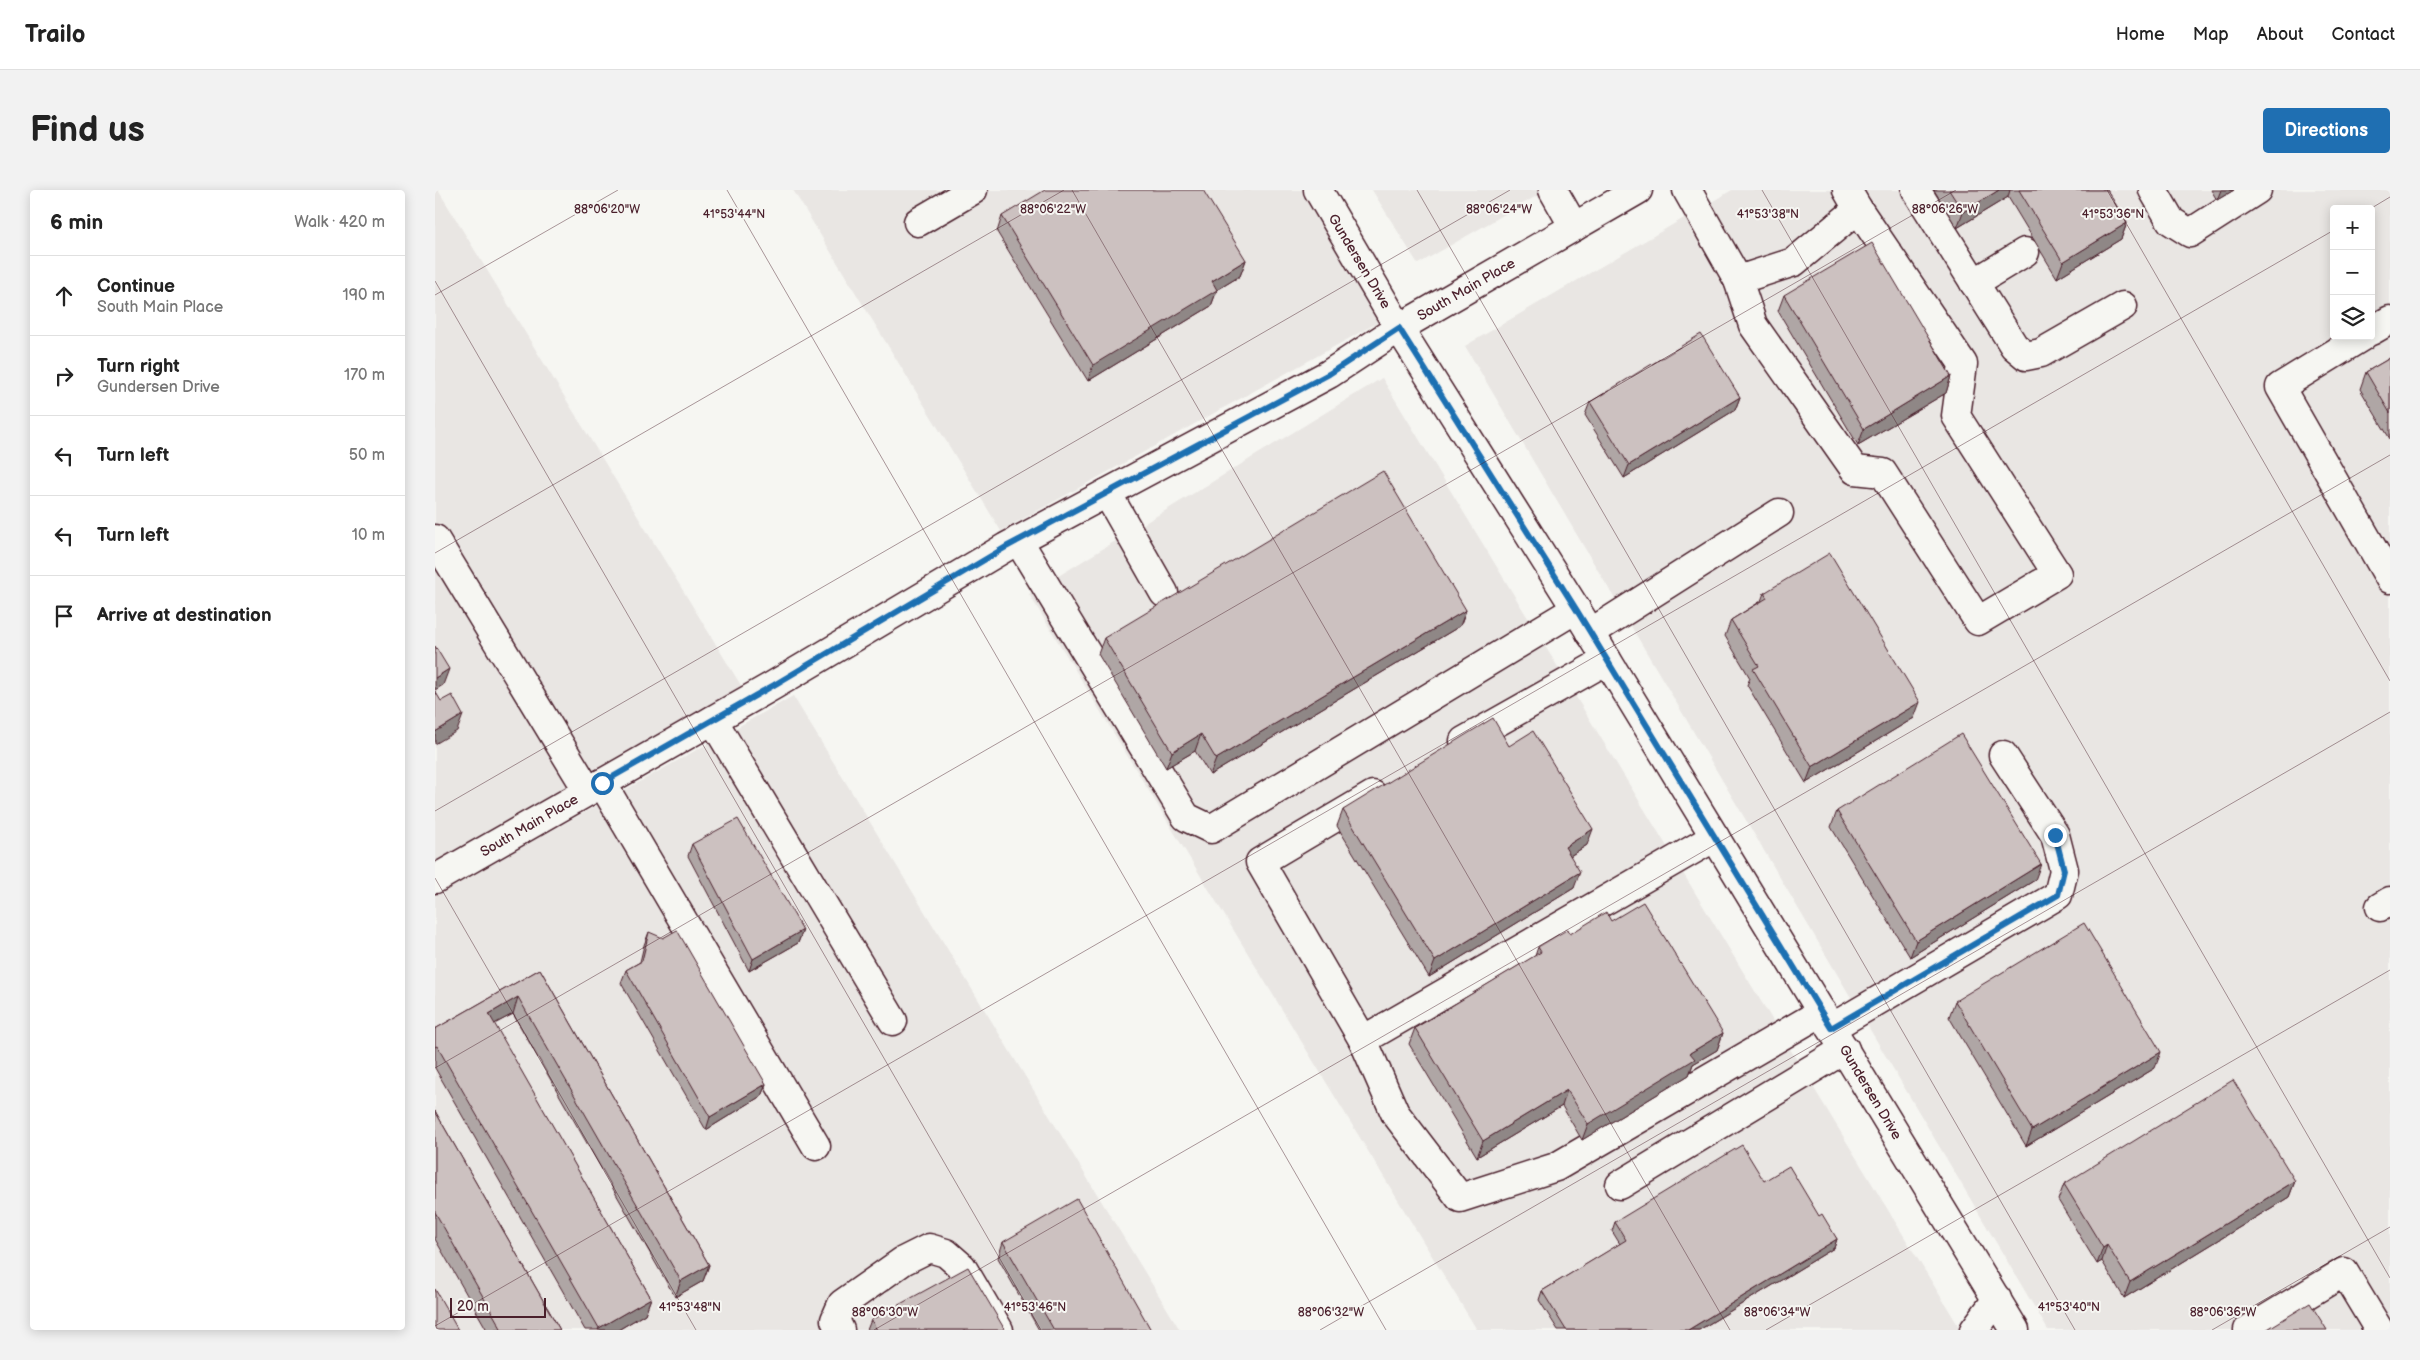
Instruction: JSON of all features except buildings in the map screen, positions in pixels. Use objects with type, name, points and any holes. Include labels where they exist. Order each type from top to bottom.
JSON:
[{"type":"street","points":[[918,222],[973,190]]},
{"type":"street","name":"Gundersen Drive","points":[[1318,190],[1399,328],[1576,609],[2015,1330]]},
{"type":"street","points":[[1553,190],[1574,227]]},
{"type":"street","name":"South Main Place","points":[[435,879],[713,720],[1018,540],[1329,374],[1399,328],[1638,190]]},
{"type":"street","points":[[1687,190],[1738,280],[1753,325],[1855,470],[1883,472],[1978,622],[2057,574],[1956,416],[1963,364],[1853,200],[1794,262],[1738,280]]},
{"type":"street","points":[[1916,190],[2014,346],[2026,356],[2041,353],[2123,306]]},
{"type":"street","points":[[2153,190],[2171,221],[2190,233],[2257,190]]},
{"type":"street","points":[[1974,283],[2025,252]]},
{"type":"street","points":[[2375,329],[2390,320]]},
{"type":"street","points":[[2356,340],[2280,387],[2390,579]]},
{"type":"street","points":[[1107,493],[1165,593]]},
{"type":"street","points":[[1590,632],[1779,513]]},
{"type":"street","points":[[435,539],[595,787],[816,1146]]},
{"type":"street","points":[[1018,540],[1186,817],[1211,830],[1576,609]]},
{"type":"street","points":[[1442,754],[1607,660]]},
{"type":"street","points":[[713,720],[893,1022]]},
{"type":"street","points":[[1392,783],[1260,862],[1363,1040],[1395,1113],[1460,1198],[1556,1167],[1833,1030],[2058,895],[2064,870],[2055,835],[2003,755]]},
{"type":"street","points":[[1363,1040],[1715,837]]},
{"type":"street","points":[[1620,1185],[1833,1030]]},
{"type":"street","points":[[840,1330],[835,1320],[842,1304],[903,1261],[929,1248],[946,1252],[962,1267],[999,1330]]},
{"type":"street","points":[[2248,1330],[2344,1272],[2379,1330]]},
{"type":"street","points":[[1974,1330],[1997,1300]]},
{"type":"shaded area","points":[[435,190],[438,190],[742,687],[435,862]]},
{"type":"shaded area","points":[[793,190],[1305,190],[1386,318],[1001,531]]},
{"type":"shaded area","points":[[1372,190],[1547,190],[1418,264]]},
{"type":"shaded area","points":[[1732,190],[2390,190],[2390,1330],[2048,1330],[1465,346]]},
{"type":"shaded area","points":[[1382,378],[1961,1330],[1477,1330],[1029,594]]},
{"type":"shaded area","points":[[793,696],[1180,1330],[435,1330],[435,896]]},
{"type":"route","points":[[602,783],[774,685],[1006,547],[1329,374],[1399,328],[1576,609],[1831,1028],[2058,895],[2064,870],[2055,835]]}]
